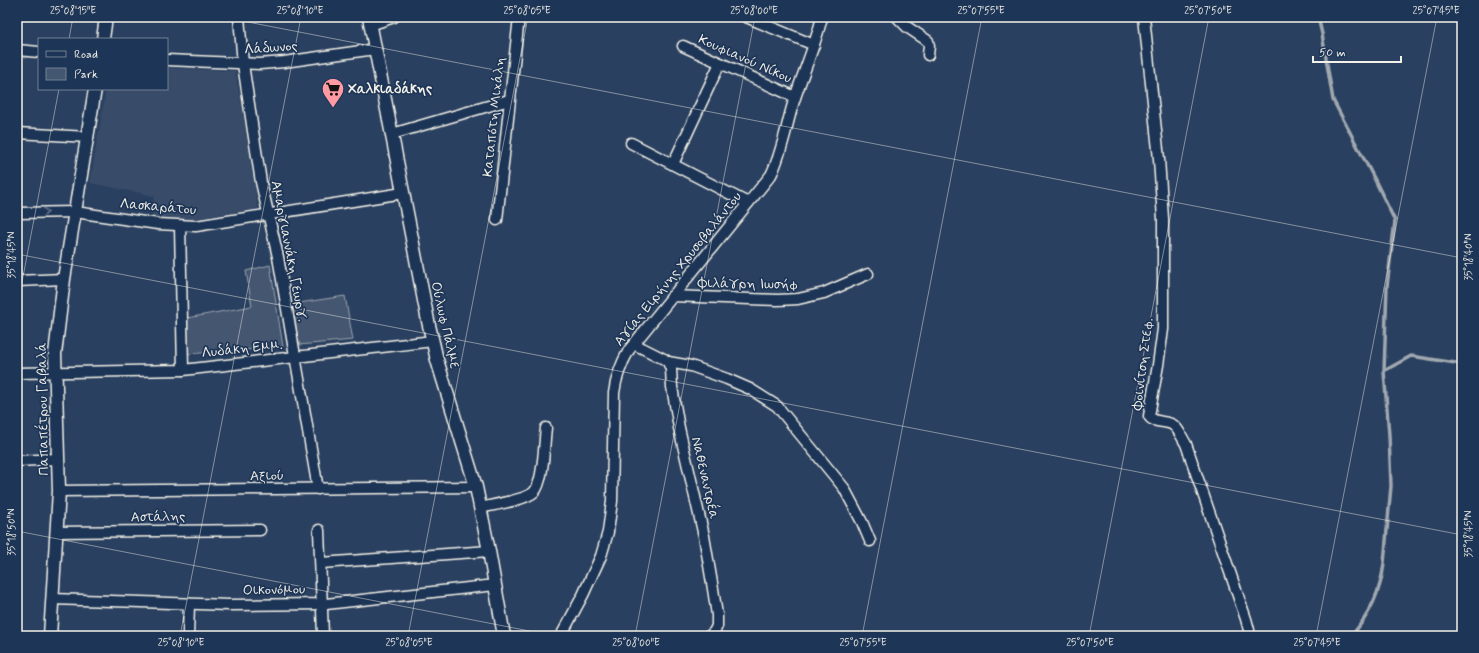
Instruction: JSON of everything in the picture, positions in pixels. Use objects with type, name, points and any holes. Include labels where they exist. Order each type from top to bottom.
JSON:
[{"type":"street","points":[[103,38],[106,17]]},
{"type":"street","name":"Αμαργιαννάκη Γεωργ.","points":[[239,17],[243,64],[256,152],[278,257],[294,358],[318,489]]},
{"type":"street","points":[[370,21],[394,17]]},
{"type":"street","name":"Καταπότη Μιχάλη","points":[[497,220],[519,17]]},
{"type":"street","points":[[746,17],[814,45]]},
{"type":"street","name":"Αγίας Ειρήνης Χρυσοβαλάντου","points":[[561,636],[583,595],[601,556],[608,532],[612,507],[615,381],[622,362],[634,344],[672,296],[768,178],[774,167],[795,97],[814,45],[822,17]]},
{"type":"street","points":[[897,17],[907,28],[928,41],[930,46],[928,55]]},
{"type":"street","name":"Φοινίτση Στεφ.","points":[[1144,17],[1160,159],[1163,219],[1163,329],[1149,416],[1153,420],[1170,423],[1175,426],[1186,444],[1246,619],[1249,630],[1248,636]]},
{"type":"street","name":"Ούλωφ Πάλμε","points":[[370,21],[432,341],[444,385],[476,487],[504,636]]},
{"type":"street","name":"Κουφιανού Νίκου","points":[[683,46],[795,97]]},
{"type":"street","points":[[17,50],[38,52]]},
{"type":"street","name":"Λάδωνος","points":[[168,60],[243,64],[284,62],[375,50]]},
{"type":"street","points":[[673,164],[720,63]]},
{"type":"street","name":"Παπαπέτρου Γαβαλά","points":[[50,636],[59,492],[54,372],[57,330],[95,90]]},
{"type":"street","points":[[392,134],[509,100]]},
{"type":"street","points":[[17,133],[88,137]]},
{"type":"street","points":[[631,143],[748,203]]},
{"type":"street","name":"Λασκαράτου","points":[[17,213],[75,212],[180,226],[213,224],[403,193]]},
{"type":"street","points":[[180,226],[182,370]]},
{"type":"street","name":"Φιλάγρη Ιωσήφ","points":[[672,296],[798,300],[824,293],[868,274]]},
{"type":"street","points":[[17,281],[64,279]]},
{"type":"street","name":"Λυδάκη Εμμ.","points":[[17,373],[182,370],[432,341]]},
{"type":"street","points":[[634,344],[668,362],[691,366],[727,379],[750,389],[777,406],[844,488],[860,517],[870,541]]},
{"type":"street","name":"Ναθεναντρέα","points":[[668,362],[671,369],[672,387],[679,428],[704,536],[717,615],[717,626],[714,632],[709,636]]},
{"type":"street","points":[[480,508],[520,498],[535,491],[541,478],[546,428]]},
{"type":"street","points":[[17,461],[58,460]]},
{"type":"street","name":"Αξιού","points":[[59,492],[476,487]]},
{"type":"street","name":"Αστάλης","points":[[56,532],[260,530]]},
{"type":"street","points":[[319,530],[323,604],[323,636]]},
{"type":"street","points":[[321,563],[489,551]]},
{"type":"street","name":"Οικονόμου","points":[[52,599],[189,604],[323,604],[495,585]]},
{"type":"street","points":[[188,636],[189,604]]},
{"type":"shaded area","points":[[168,68],[235,71],[245,123],[258,209],[181,221],[153,219],[154,196],[90,183],[106,90],[168,90]]},
{"type":"green space","points":[[270,265],[283,347],[187,354],[187,318],[252,306],[246,271]]},
{"type":"green space","points":[[345,296],[353,340],[299,345],[292,304]]},
{"type":"waterway","points":[[1318,17],[1333,100],[1395,221],[1387,286],[1384,371],[1391,486],[1384,563],[1377,593],[1369,611],[1351,636]]},
{"type":"waterway","points":[[1384,371],[1411,356],[1462,364]]},
{"type":"place","name":"Χαλκιαδάκης","points":[[333,108]]}]
